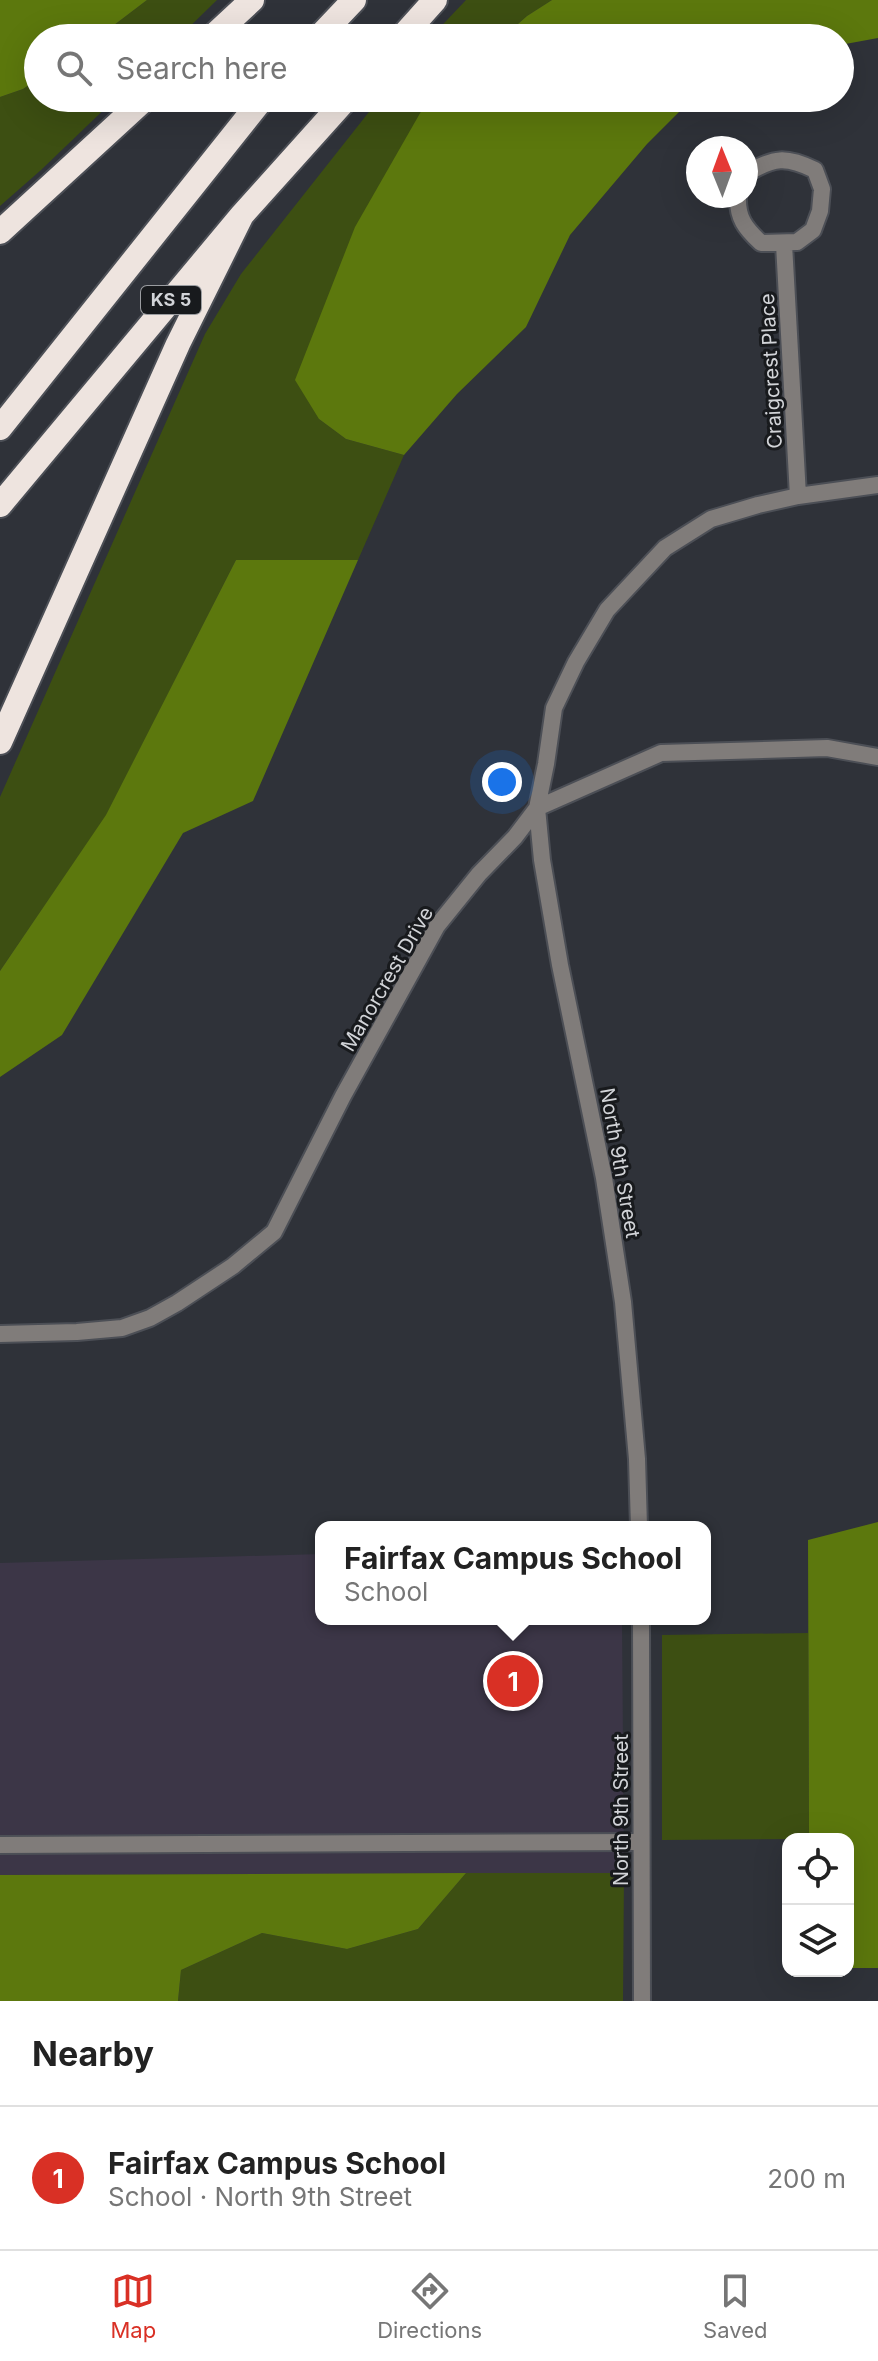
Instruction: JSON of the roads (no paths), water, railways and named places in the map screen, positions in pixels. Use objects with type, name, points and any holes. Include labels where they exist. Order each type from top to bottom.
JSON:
[{"type":"highway","points":[[226,24],[252,0]]},
{"type":"highway","points":[[331,24],[354,0]]},
{"type":"highway","points":[[414,24],[435,0]]},
{"type":"highway","points":[[0,232],[131,112]]},
{"type":"highway","name":"KS 5","points":[[0,428],[252,112]]},
{"type":"highway","name":"KS 5","points":[[0,505],[242,215],[334,112]]},
{"type":"highway","points":[[0,742],[178,344],[242,215]]},
{"type":"street","points":[[737,208],[748,231],[761,243],[797,242],[813,230],[820,211],[822,189],[815,170],[798,162],[776,159],[758,167]]},
{"type":"street","name":"Craigcrest Place","points":[[784,244],[798,496]]},
{"type":"street","points":[[537,808],[554,708],[576,662],[607,610],[665,548],[711,519],[758,505],[878,485]]},
{"type":"street","name":"Manorcrest Drive","points":[[0,1334],[122,1328],[150,1318],[233,1266],[274,1232],[343,1096],[437,926],[537,808],[661,753],[827,748],[878,757]]},
{"type":"street","name":"North 9th Street","points":[[537,808],[542,860],[560,965],[604,1178],[623,1302],[637,1459],[639,1521]]},
{"type":"street","name":"North 9th Street","points":[[641,1625],[642,2001]]},
{"type":"street","points":[[0,1845],[641,1842]]},
{"type":"place","name":"Fairfax Campus School","points":[[513,1681]]}]
